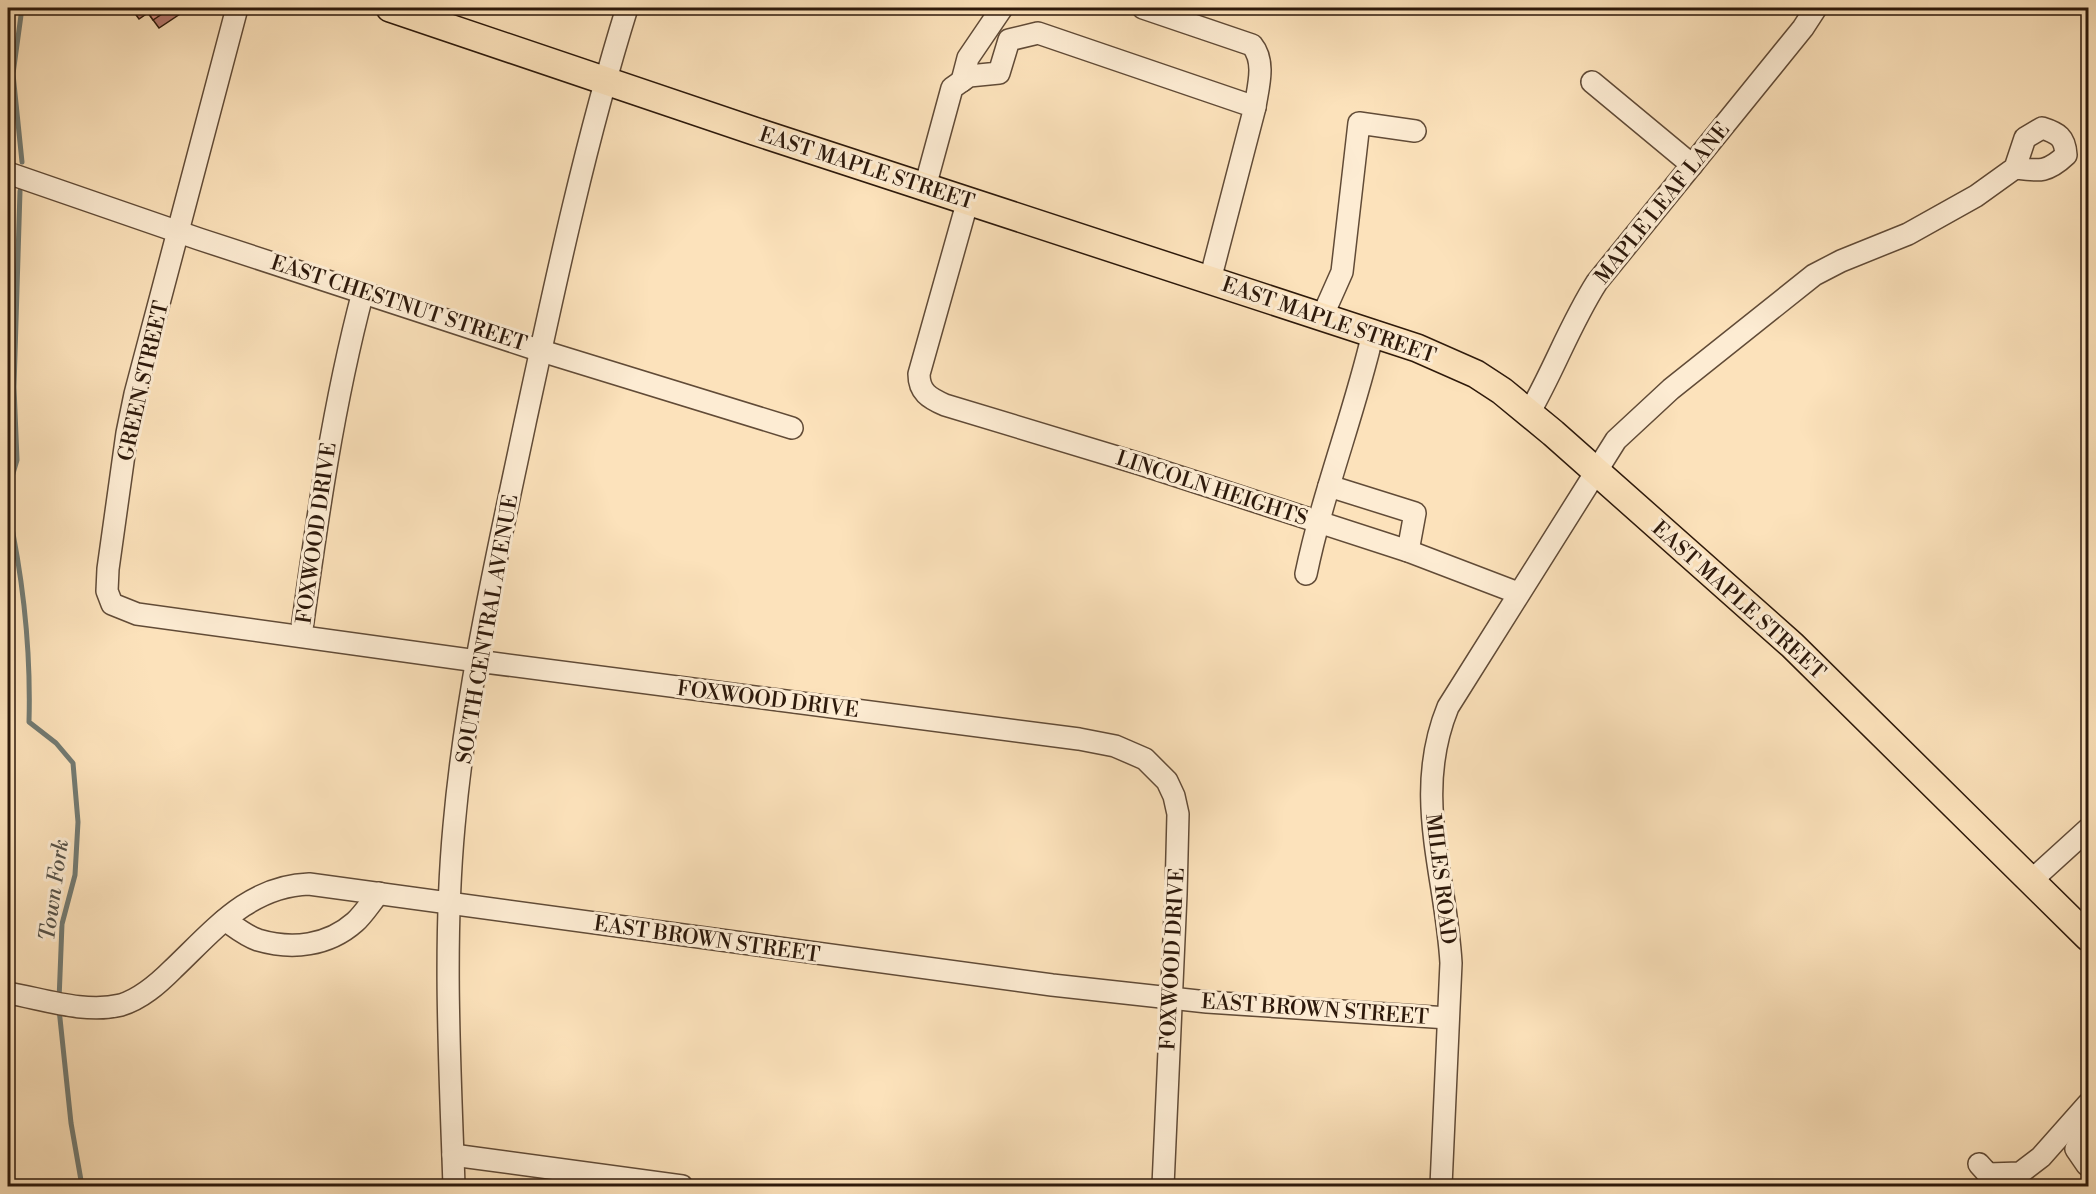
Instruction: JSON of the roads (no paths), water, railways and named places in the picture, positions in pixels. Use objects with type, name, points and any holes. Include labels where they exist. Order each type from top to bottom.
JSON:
[{"type":"main road","name":"EAST MAPLE STREET","points":[[390,8],[968,201],[1373,333],[1462,366],[1529,413],[1792,645],[2087,932]]},
{"type":"street","name":"GREEN STREET","points":[[237,8],[127,433],[108,568],[109,600],[117,608],[137,614],[301,636]]},
{"type":"street","name":"SOUTH CENTRAL AVENUE","points":[[454,1186],[448,968],[449,902],[454,824],[477,661],[491,581],[541,349],[606,81],[627,8]]},
{"type":"street","points":[[962,81],[968,58],[1002,8]]},
{"type":"street","points":[[1143,8],[1252,45],[1258,52],[1261,70],[1255,106],[1210,280]]},
{"type":"street","name":"MAPLE LEAF LANE","points":[[1529,413],[1590,294],[1803,28],[1816,8]]},
{"type":"street","points":[[926,187],[952,88],[969,76],[999,73],[1010,40],[1038,33],[1255,106]]},
{"type":"street","points":[[1592,82],[1692,165]]},
{"type":"street","points":[[1322,317],[1342,272],[1359,123],[1415,130]]},
{"type":"street","name":"MILES ROAD","points":[[1441,1186],[1449,939],[1434,847],[1432,760],[1438,733],[1448,707],[1594,470],[1616,440],[1671,389],[1814,275],[1841,261],[1908,234],[1976,196],[2014,168]]},
{"type":"street","name":"EAST CHESTNUT STREET","points":[[8,173],[363,292],[792,428]]},
{"type":"street","name":"LINCOLN HEIGHTS","points":[[968,201],[919,374],[921,390],[927,396],[945,405],[1140,464],[1408,551],[1518,593]]},
{"type":"street","name":"FOXWOOD DRIVE","points":[[363,292],[345,358],[327,450],[301,636],[1079,739],[1131,751],[1157,769],[1167,781],[1178,814],[1163,1186]]},
{"type":"street","points":[[1306,574],[1317,522],[1373,333]]},
{"type":"street","points":[[1329,486],[1415,513],[1408,551]]},
{"type":"street","points":[[2032,880],[2088,829]]},
{"type":"street","name":"EAST BROWN STREET","points":[[8,993],[75,1006],[106,1007],[137,998],[166,976],[225,920],[258,896],[291,885],[327,886],[911,967],[1170,998],[1448,1018]]},
{"type":"street","points":[[225,920],[256,939],[285,945],[310,944],[331,939],[356,921],[379,893]]},
{"type":"street","points":[[1979,1164],[1988,1174],[2020,1173],[2041,1157],[2088,1104]]},
{"type":"street","points":[[2087,1165],[2076,1149],[2088,1128]]},
{"type":"street","points":[[453,1155],[682,1186]]},
{"type":"waterway","name":"Town Fork","points":[[22,8],[13,74],[22,162]]},
{"type":"waterway","name":"Town Fork","points":[[8,490],[17,460],[14,387],[20,191]]},
{"type":"waterway","name":"Town Fork","points":[[8,509],[25,615],[29,668],[29,722],[56,743],[73,763],[78,822],[75,875],[62,924],[59,1000]]},
{"type":"waterway","name":"Town Fork","points":[[59,1009],[71,1123],[82,1186]]}]
